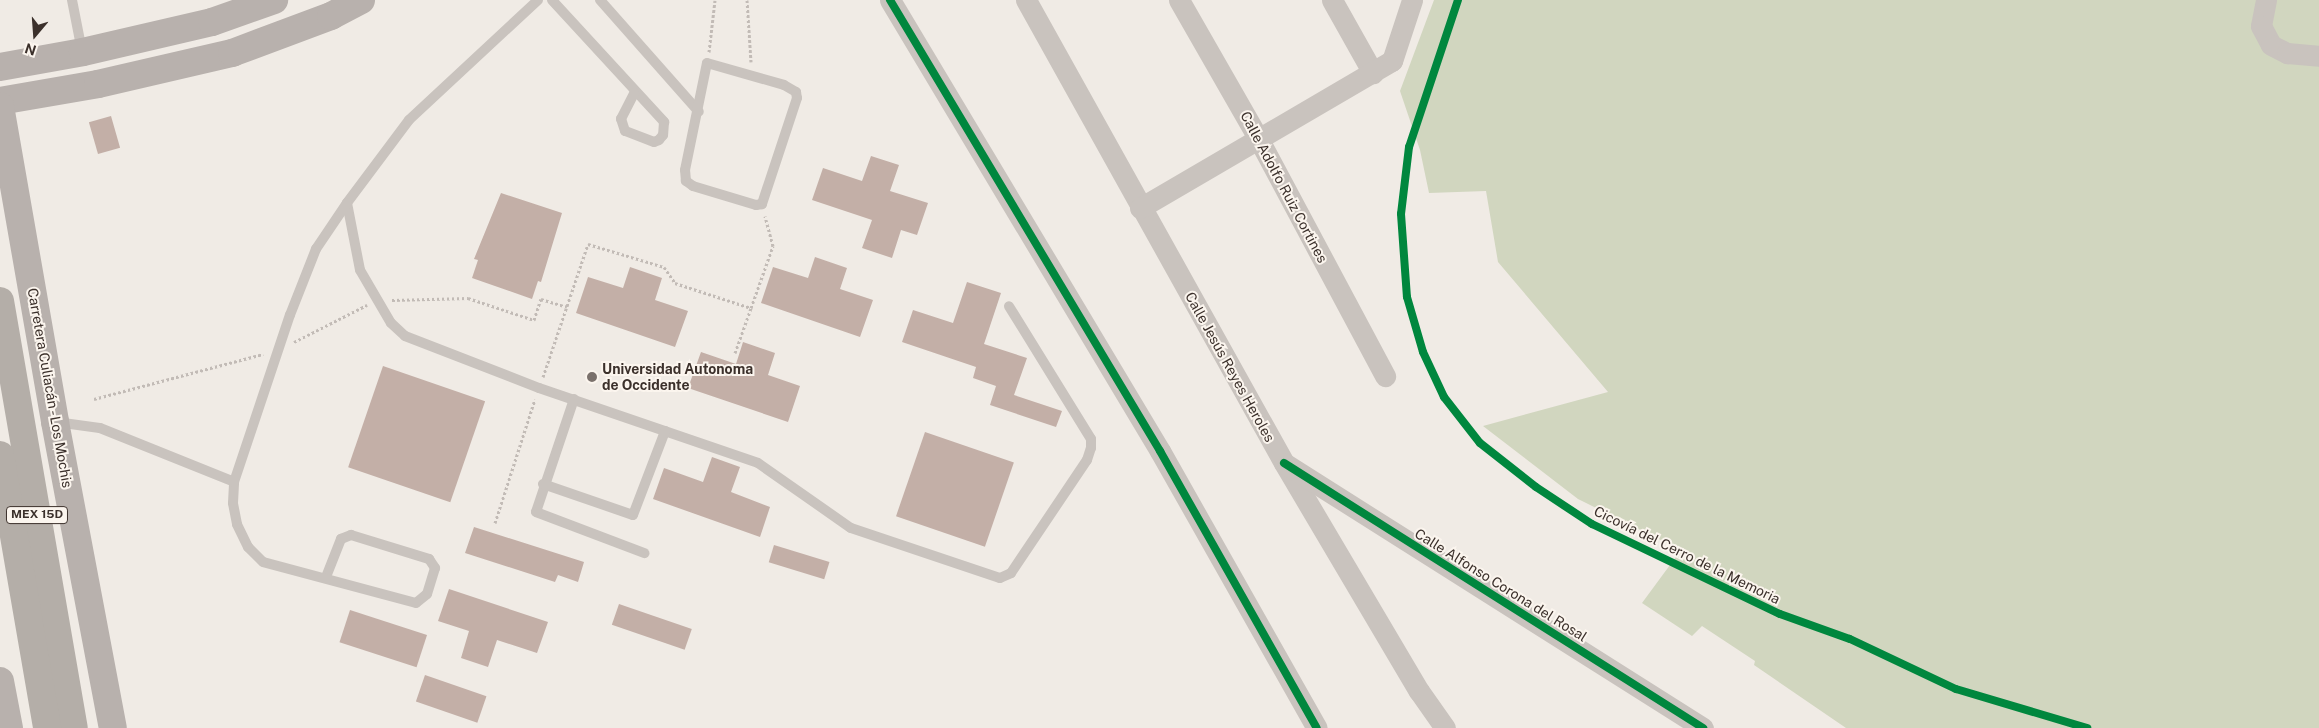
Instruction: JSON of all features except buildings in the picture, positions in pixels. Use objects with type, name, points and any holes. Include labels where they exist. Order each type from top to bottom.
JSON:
[{"type":"highway","name":"MEX 15D","points":[[0,301],[74,728]]},
{"type":"highway","name":"MEX 15D","points":[[0,455],[47,728]]},
{"type":"main road","points":[[0,67],[83,52],[212,22],[274,0]]},
{"type":"main road","points":[[0,101],[89,86],[232,53],[331,16],[361,0]]},
{"type":"main road","name":"Carretera Culiacán - Los Mochis","points":[[0,106],[6,164],[113,728]]},
{"type":"main road","points":[[0,681],[9,728]]},
{"type":"street","points":[[890,0],[1160,451],[1317,728]]},
{"type":"street","name":"Calle Jesús Reyes Heroles","points":[[1026,0],[1140,208],[1284,463],[1419,691],[1445,728]]},
{"type":"street","name":"Calle Adolfo Ruiz Cortines","points":[[1180,0],[1258,138],[1385,376]]},
{"type":"street","points":[[1332,0],[1373,73]]},
{"type":"street","points":[[1140,208],[1392,61],[1412,0]]},
{"type":"street","points":[[2266,0],[2261,26],[2271,45],[2287,53],[2319,56]]},
{"type":"street","name":"Calle Alfonso Corona del Rosal","points":[[1284,463],[1703,728]]},
{"type":"lane","points":[[72,0],[83,52]]},
{"type":"lane","points":[[326,577],[341,539],[351,535],[429,559],[436,568],[427,594],[416,603],[326,577],[263,562],[248,547],[237,524],[233,503],[234,482],[278,350],[316,249],[347,203],[409,120],[538,0]]},
{"type":"lane","points":[[552,0],[634,93],[664,122],[663,135],[659,140],[654,142],[625,131],[621,119],[634,93]]},
{"type":"lane","points":[[600,0],[699,112]]},
{"type":"lane","points":[[707,63],[784,86],[796,92],[797,98],[762,204],[756,205],[711,192],[686,181],[685,170],[699,112],[707,63]]},
{"type":"lane","points":[[347,203],[360,270],[376,301],[391,323],[405,336],[539,388],[758,463],[836,518],[868,536],[992,576],[1007,576],[1087,460],[1091,448],[1091,439],[1009,306]]},
{"type":"lane","points":[[574,399],[535,508],[538,516],[644,553]]},
{"type":"lane","points":[[54,422],[100,428],[234,482]]},
{"type":"lane","points":[[543,484],[633,515],[665,431]]},
{"type":"path","points":[[707,63],[715,0]]},
{"type":"path","points":[[747,0],[752,76]]},
{"type":"path","points":[[735,353],[773,246],[762,204]]},
{"type":"path","points":[[495,523],[588,244],[664,267],[675,283],[751,308]]},
{"type":"path","points":[[94,399],[278,350],[376,301],[468,298],[534,320],[541,299],[567,307]]},
{"type":"green space","points":[[1434,0],[2319,0],[2319,728],[1846,728],[1754,665],[1755,661],[1702,626],[1692,636],[1642,603],[1681,550],[1578,499],[1483,426],[1608,392],[1498,262],[1486,191],[1429,193],[1420,150],[1400,91]]},
{"type":"cycle path","points":[[890,0],[1160,451],[1317,728]]},
{"type":"cycle path","name":"Cicovía del Cerro de la Memoria","points":[[1458,0],[1409,147],[1401,214],[1407,297],[1423,352],[1444,397],[1480,443],[1536,487],[1592,524],[1780,614],[1850,639],[1956,689],[2087,728]]},
{"type":"cycle path","points":[[1284,463],[1703,728]]},
{"type":"place","name":"Universidad Autonoma de Occidente","points":[[592,377]]}]
